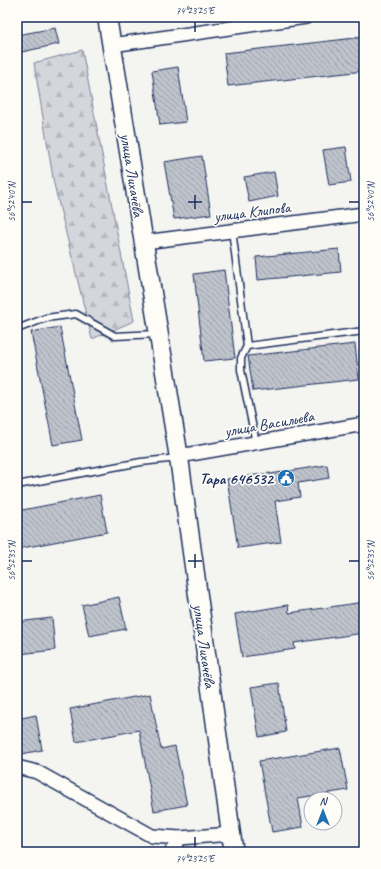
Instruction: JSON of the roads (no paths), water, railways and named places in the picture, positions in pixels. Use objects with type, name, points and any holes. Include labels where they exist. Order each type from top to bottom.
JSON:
[{"type":"street","name":"улица Лихачёва","points":[[107,17],[179,457],[234,852]]},
{"type":"street","points":[[112,45],[306,17]]},
{"type":"street","name":"улица Клипова","points":[[144,242],[364,214]]},
{"type":"street","name":"улица Васильева","points":[[179,457],[364,424]]},
{"type":"street","points":[[17,767],[37,772],[152,836],[180,838],[231,834]]},
{"type":"street","points":[[171,852],[180,838]]},
{"type":"lane","points":[[232,230],[247,346],[241,358],[241,370],[256,443]]},
{"type":"lane","points":[[17,329],[46,318],[76,314],[115,336],[159,334]]},
{"type":"lane","points":[[247,346],[364,331]]},
{"type":"lane","points":[[17,485],[141,462],[179,457]]},
{"type":"place","name":"Тара 646532","points":[[286,478]]}]
